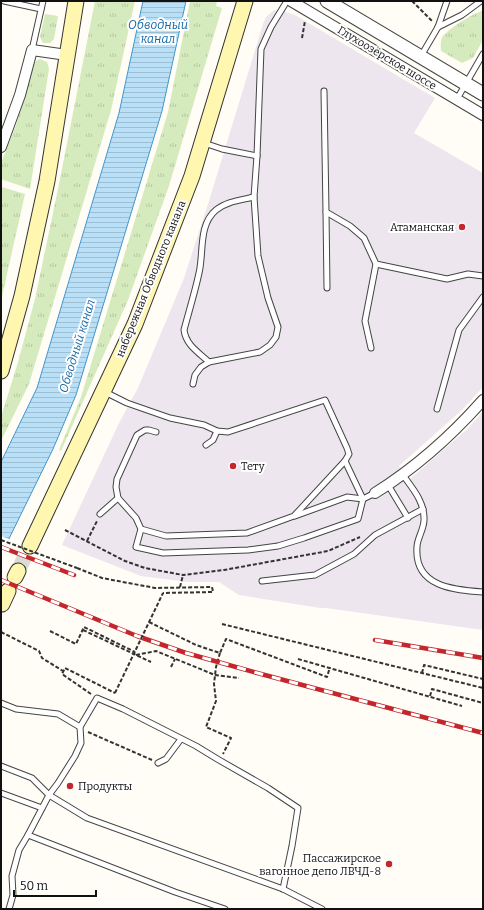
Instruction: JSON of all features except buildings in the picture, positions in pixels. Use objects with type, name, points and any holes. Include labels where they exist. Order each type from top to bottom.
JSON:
[{"type":"main road","points":[[1,371],[22,296],[45,189],[76,1]]},
{"type":"main road","name":"набережная Обводного канала","points":[[30,546],[135,324],[192,176],[245,1]]},
{"type":"street","name":"Глухоозёрское шоссе","points":[[291,1],[483,115]]},
{"type":"street","name":"Глухоозёрское шоссе","points":[[328,1],[483,94]]},
{"type":"street","points":[[1,147],[20,95],[32,50],[67,55]]},
{"type":"street","points":[[375,494],[403,475],[448,435],[483,400]]},
{"type":"lane","points":[[4,1],[41,9]]},
{"type":"lane","points":[[32,50],[43,1]]},
{"type":"lane","points":[[193,384],[195,375],[201,367],[209,362],[260,352],[270,346],[276,337],[278,327],[268,298],[258,256],[254,197],[261,49],[270,27],[287,1]]},
{"type":"lane","points":[[421,57],[438,27],[447,1]]},
{"type":"lane","points":[[438,27],[462,15],[481,1]]},
{"type":"lane","points":[[456,99],[483,54]]},
{"type":"lane","points":[[324,91],[327,288]]},
{"type":"lane","points":[[203,142],[222,149],[257,156]]},
{"type":"lane","points":[[209,362],[190,345],[185,338],[184,330],[199,273],[204,229],[216,210],[224,204],[254,197]]},
{"type":"lane","points":[[326,212],[350,226],[364,238],[376,264],[365,321],[371,348]]},
{"type":"lane","points":[[376,264],[447,279],[468,274],[483,276]]},
{"type":"lane","points":[[437,409],[458,330],[483,297]]},
{"type":"lane","points":[[104,392],[170,418],[228,432],[325,400],[349,454],[345,461],[294,516]]},
{"type":"lane","points":[[156,432],[145,430],[137,435],[117,479],[118,498],[136,518],[141,529],[136,547],[163,554],[248,550],[278,546],[358,519],[363,499],[345,461]]},
{"type":"lane","points":[[206,445],[213,440],[217,430]]},
{"type":"lane","points":[[403,475],[419,499],[423,509],[425,519],[417,547],[418,564],[427,578],[442,586],[459,591],[483,592]]},
{"type":"lane","points":[[388,485],[408,518]]},
{"type":"lane","points":[[141,529],[166,536],[247,533],[347,497],[363,499],[375,494]]},
{"type":"lane","points":[[100,514],[118,498]]},
{"type":"lane","points":[[262,581],[315,575],[354,554],[375,535],[423,509]]},
{"type":"lane","points":[[9,909],[13,895],[12,876],[19,850],[49,795],[70,766],[81,743],[80,727],[96,698],[174,734],[268,788],[298,808],[283,889]]},
{"type":"lane","points":[[1,703],[16,709],[58,714],[80,727]]},
{"type":"lane","points":[[158,763],[166,759],[181,739]]},
{"type":"lane","points":[[1,766],[32,778],[49,795],[87,818],[283,889],[322,909]]},
{"type":"lane","points":[[1,793],[42,808]]},
{"type":"lane","points":[[28,835],[175,892],[225,909]]},
{"type":"path","points":[[412,1],[438,27]]},
{"type":"path","points":[[302,38],[305,18]]},
{"type":"path","points":[[87,541],[96,521]]},
{"type":"path","points":[[65,530],[125,560],[145,568],[183,575],[224,570],[328,551],[363,536]]},
{"type":"path","points":[[1,540],[108,580],[155,588],[212,588],[213,592],[163,592],[115,693],[65,668],[63,671]]},
{"type":"path","points":[[180,587],[183,575]]},
{"type":"path","points":[[149,622],[196,645],[220,653]]},
{"type":"path","points":[[222,624],[483,688]]},
{"type":"path","points":[[50,631],[76,644],[84,627],[151,662]]},
{"type":"path","points":[[1,632],[39,651],[42,658],[63,671],[62,674],[96,698]]},
{"type":"path","points":[[219,760],[231,738],[206,727],[216,701],[214,684],[215,675],[220,653],[226,639],[327,677],[330,668]]},
{"type":"path","points":[[135,653],[156,651],[215,675],[239,678]]},
{"type":"path","points":[[171,667],[175,659]]},
{"type":"path","points":[[298,659],[462,706]]},
{"type":"path","points":[[422,673],[424,664],[483,679]]},
{"type":"path","points":[[430,696],[432,689],[483,703]]},
{"type":"path","points":[[80,727],[97,737],[158,763]]},
{"type":"shaded area","points":[[274,10],[295,15],[435,98],[414,133],[483,173],[483,387],[462,410],[399,466],[410,479],[466,430],[483,412],[483,630],[320,608],[239,595],[219,582],[188,582],[141,576],[62,545],[119,423],[138,388],[184,278],[263,24],[266,17]]},
{"type":"green space","points":[[95,1],[135,1],[111,110],[29,384],[1,441],[1,417],[35,299]]},
{"type":"green space","points":[[190,1],[217,1],[216,6],[222,8],[169,186],[128,300],[61,451],[59,450],[81,397],[168,112]]},
{"type":"green space","points":[[483,10],[483,40],[473,58],[462,63],[441,51],[441,39],[447,32],[462,21]]},
{"type":"green space","points":[[45,14],[58,16],[54,39],[50,43],[43,43],[40,37]]},
{"type":"green space","points":[[40,59],[47,62],[49,69],[30,189],[1,179],[1,163],[16,125],[32,67],[36,61]]},
{"type":"green space","points":[[2,187],[25,194],[1,301],[1,191]]},
{"type":"water","name":"Обводный канал","points":[[143,1],[186,1],[162,111],[76,395],[53,449],[1,555],[1,462],[37,388],[119,113]]},
{"type":"pier","points":[[1,536],[11,540],[1,557]]},
{"type":"tunnel","points":[[18,571],[30,546]]},
{"type":"railway","points":[[1,547],[74,575]]},
{"type":"railway","points":[[1,580],[137,636],[186,653],[483,733]]},
{"type":"railway","points":[[375,640],[483,658]]},
{"type":"place","name":"Атаманская","points":[[462,227]]},
{"type":"place","name":"Тету","points":[[233,466]]},
{"type":"place","name":"Продукты","points":[[70,786]]},
{"type":"place","name":"Пассажирское вагонное депо ЛВЧД-8","points":[[389,864]]}]
